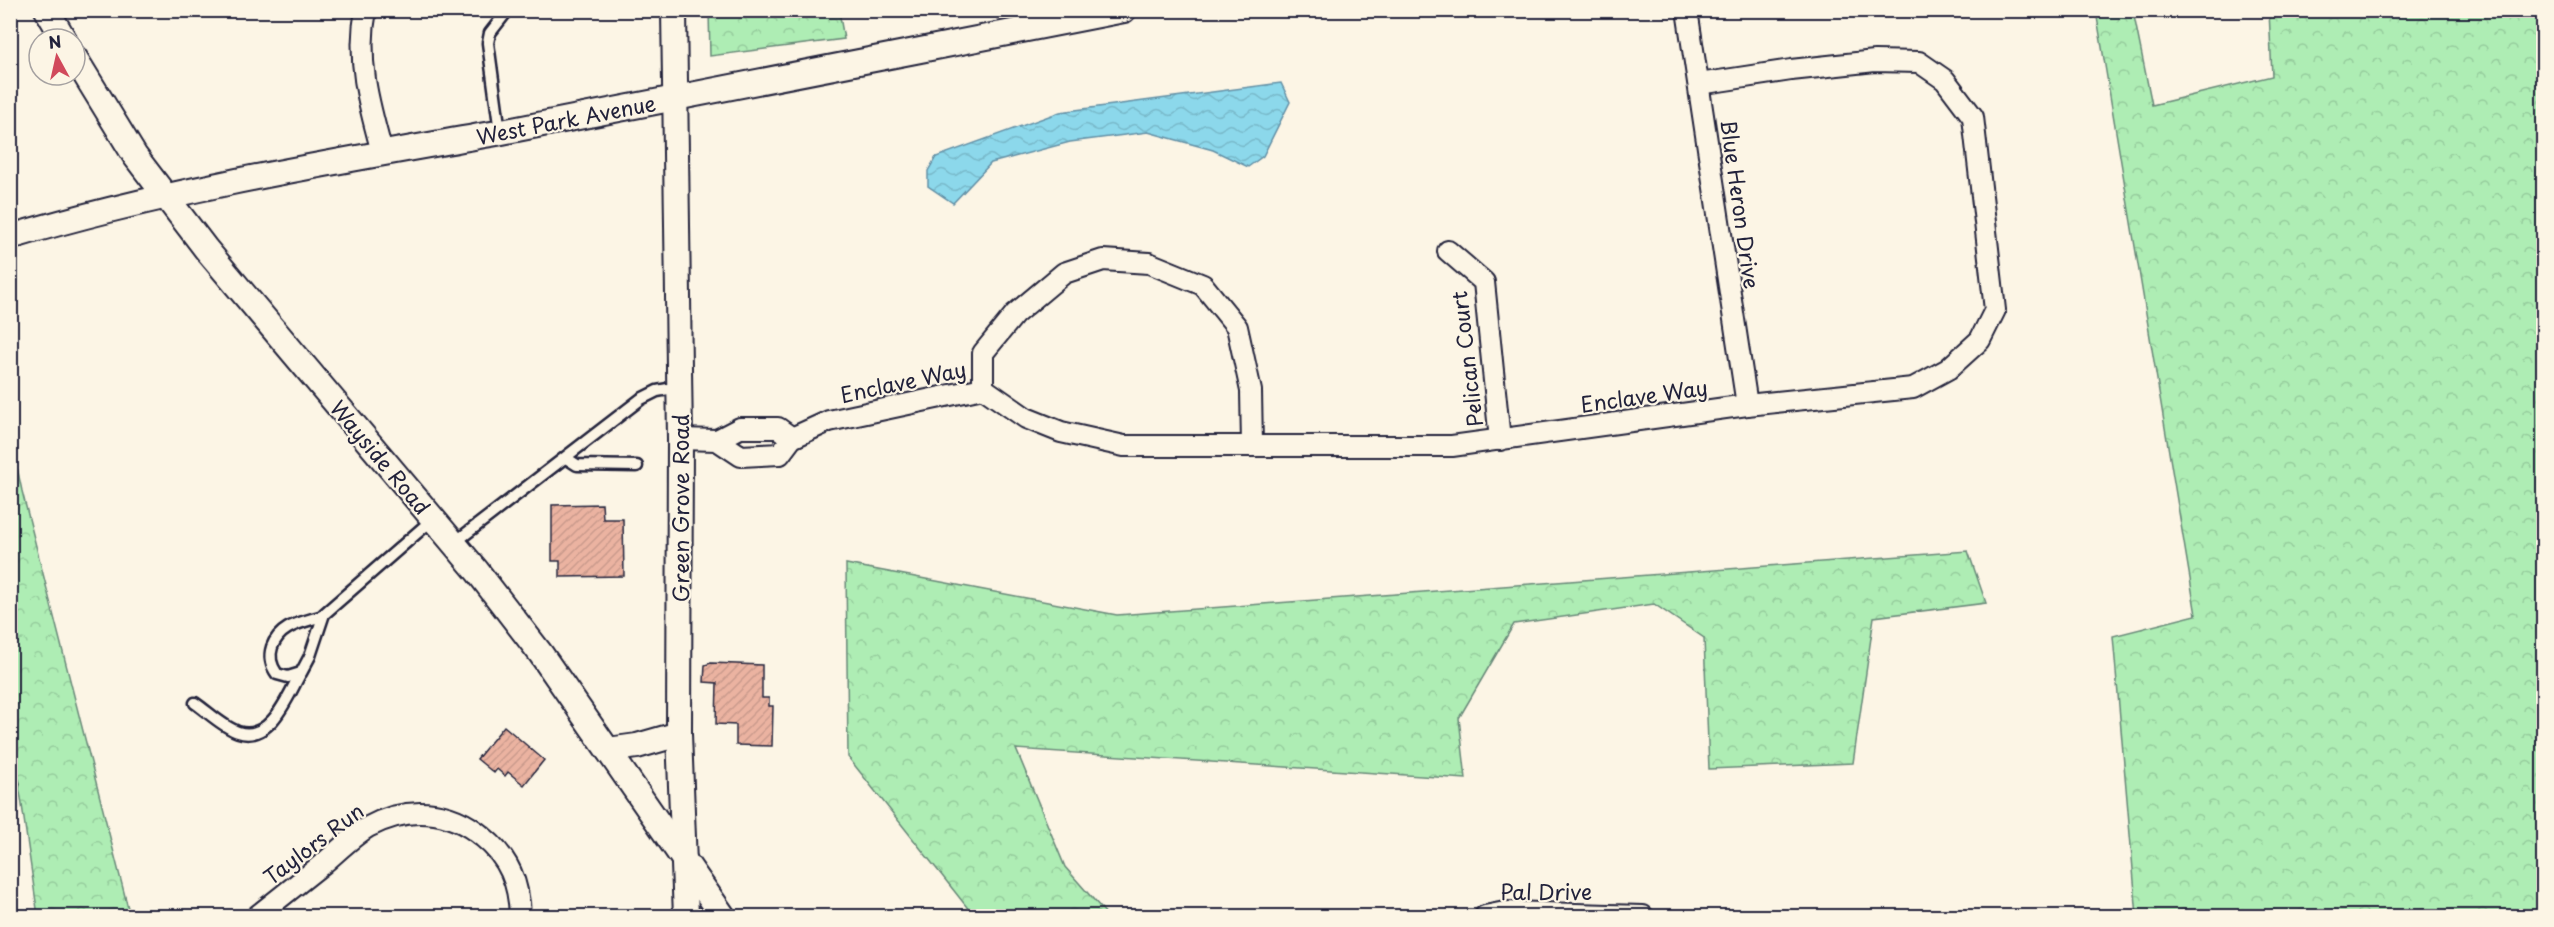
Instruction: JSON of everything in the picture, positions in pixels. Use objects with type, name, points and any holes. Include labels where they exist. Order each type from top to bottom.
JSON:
[{"type":"street","points":[[47,10],[57,27]]},
{"type":"street","points":[[366,10],[362,34],[363,78],[382,152]]},
{"type":"street","name":"Green Grove Road","points":[[674,10],[680,439],[680,734],[686,916]]},
{"type":"street","name":"West Park Avenue","points":[[10,237],[109,208],[236,179],[675,99],[1124,10]]},
{"type":"street","name":"Blue Heron Drive","points":[[1687,10],[1747,405]]},
{"type":"street","name":"Enclave Way","points":[[717,440],[741,456],[780,454],[792,438],[829,421],[983,388],[1026,418],[1061,432],[1124,446],[1452,446],[1747,405],[1913,388],[1948,369],[1980,340],[1995,310],[1973,117],[1944,81],[1919,62],[1863,62],[1699,84]]},
{"type":"street","name":"Wayside Road","points":[[87,78],[135,156],[206,249],[454,543],[541,654],[723,916]]},
{"type":"street","name":"Pelican Court","points":[[1448,251],[1484,282],[1500,440]]},
{"type":"street","points":[[983,388],[983,353],[1015,314],[1064,273],[1103,260],[1149,263],[1203,285],[1237,327],[1251,392],[1252,445]]},
{"type":"street","points":[[680,439],[717,440],[740,428],[778,428],[792,438]]},
{"type":"street","points":[[608,750],[637,746],[680,734]]},
{"type":"street","name":"Taylors Run","points":[[257,916],[367,828],[395,816],[415,812],[445,814],[469,825],[490,843],[517,882],[520,916]]},
{"type":"street","name":"Pal Drive","points":[[1485,916],[1505,912],[1643,916]]},
{"type":"lane","points":[[500,132],[488,43],[490,33],[508,10]]},
{"type":"lane","points":[[454,543],[641,399],[657,391],[679,387]]},
{"type":"lane","points":[[566,458],[577,465],[637,466]]},
{"type":"lane","points":[[300,674],[288,677],[277,674],[270,656],[274,641],[289,626],[324,614],[434,519]]},
{"type":"lane","points":[[195,703],[231,729],[243,733],[254,733],[270,724],[310,656],[324,614]]},
{"type":"lane","points":[[10,774],[13,784],[10,793]]},
{"type":"green space","points":[[709,11],[839,11],[844,39],[710,56]]},
{"type":"green space","points":[[2096,11],[2133,11],[2152,105],[2272,76],[2269,11],[2543,11],[2543,916],[2137,916],[2113,636],[2196,615]]},
{"type":"green space","points":[[10,434],[22,491],[130,916],[38,916],[21,798],[11,749]]},
{"type":"green space","points":[[1968,551],[1986,603],[1874,617],[1853,763],[1709,769],[1704,638],[1654,604],[1514,624],[1459,718],[1466,779],[1016,749],[1065,867],[1108,916],[974,916],[848,757],[846,564],[1117,615]]},
{"type":"water","points":[[1281,83],[1290,102],[1263,156],[1248,167],[1213,150],[1148,132],[1070,142],[991,163],[953,203],[928,186],[928,171],[936,157],[1060,112]]},
{"type":"building","points":[[602,504],[603,519],[623,519],[624,576],[560,577],[560,561],[552,561],[552,505]]},
{"type":"building","points":[[711,663],[762,665],[762,698],[769,698],[769,706],[773,706],[772,746],[736,745],[736,725],[716,724],[717,683],[704,682],[705,665]]},
{"type":"building","points":[[504,726],[544,760],[524,785],[508,772],[505,776],[497,769],[494,773],[477,759]]}]
